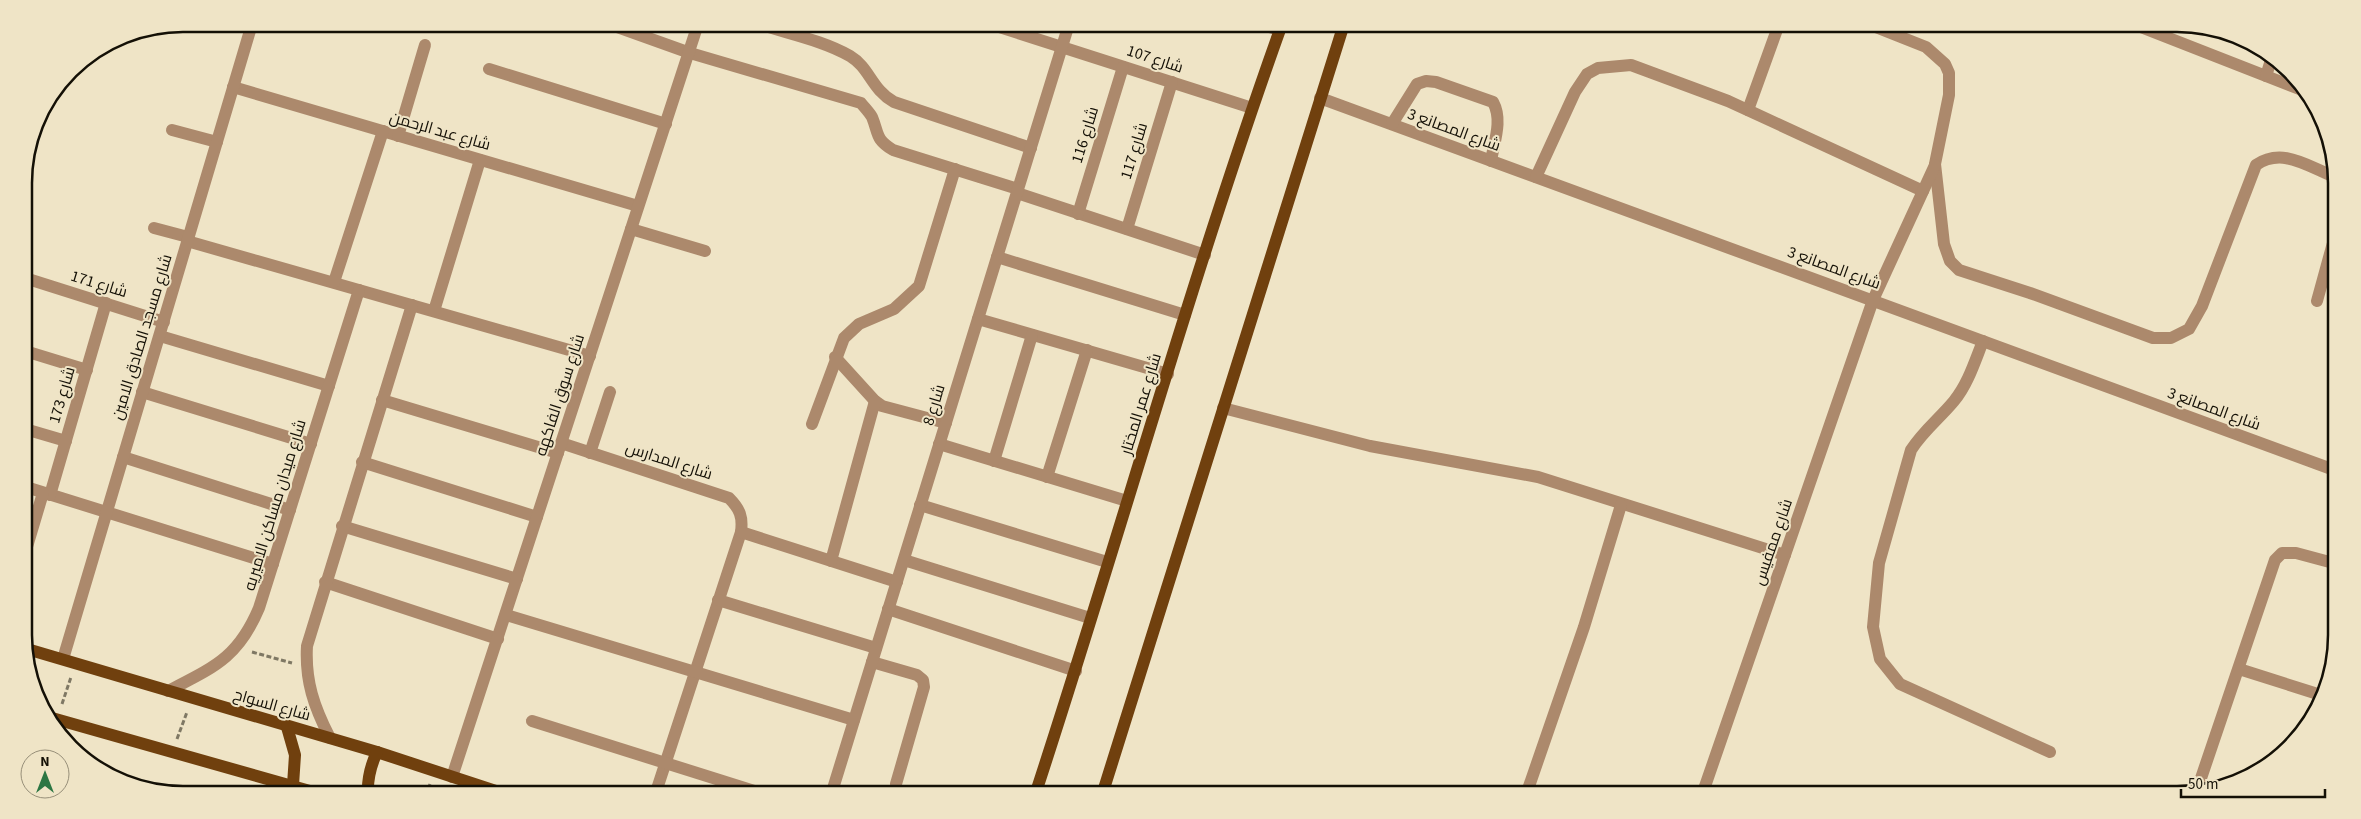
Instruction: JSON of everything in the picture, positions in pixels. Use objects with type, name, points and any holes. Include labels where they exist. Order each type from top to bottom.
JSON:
[{"type":"main road","name":"شارع عمر المختار","points":[[1038,786],[1076,671],[1107,562],[1168,374],[1185,315],[1252,108],[1279,32]]},
{"type":"main road","points":[[1105,786],[1341,32]]},
{"type":"main road","name":"شارع السواح","points":[[34,651],[377,752],[480,786]]},
{"type":"main road","points":[[59,720],[296,786]]},
{"type":"main road","points":[[287,726],[295,756],[293,785]]},
{"type":"main road","points":[[367,786],[370,766],[377,752]]},
{"type":"street","points":[[1748,110],[1777,32]]},
{"type":"street","points":[[1889,32],[1926,47],[1945,64],[1949,73],[1949,95],[1935,164],[1944,244],[1950,261],[1959,270],[2030,293],[2153,338],[2171,338],[2189,329],[2202,306],[2256,165],[2266,158],[2284,156],[2328,174]]},
{"type":"street","points":[[2153,32],[2293,86]]},
{"type":"street","name":"شارع مسجد الصادق الامين","points":[[70,661],[105,513],[160,336],[249,33]]},
{"type":"street","points":[[633,33],[690,53],[861,104],[871,116],[881,143],[893,150],[1017,191],[1078,214],[1205,255]]},
{"type":"street","name":"شارع سوق الفاكهه","points":[[452,777],[696,33]]},
{"type":"street","points":[[786,33],[850,56],[864,68],[876,89],[894,102],[1031,148]]},
{"type":"street","name":"شارع 107","points":[[1017,33],[1252,108]]},
{"type":"street","name":"شارع 8","points":[[834,786],[1066,33]]},
{"type":"street","points":[[398,136],[425,45]]},
{"type":"street","points":[[2266,76],[2270,64]]},
{"type":"street","points":[[1536,177],[1574,92],[1587,74],[1598,68],[1631,65],[1748,110],[1923,191]]},
{"type":"street","name":"شارع 116","points":[[1078,214],[1123,67]]},
{"type":"street","points":[[489,68],[666,124]]},
{"type":"street","points":[[1392,124],[1417,84],[1426,81],[1436,82],[1493,102],[1499,119],[1491,161]]},
{"type":"street","name":"شارع 117","points":[[1127,230],[1172,82]]},
{"type":"street","name":"شارع عبد الرحمن","points":[[233,87],[638,206]]},
{"type":"street","name":"شارع المصانع 3","points":[[1320,98],[2328,468]]},
{"type":"street","points":[[172,130],[217,142]]},
{"type":"street","points":[[334,282],[383,131]]},
{"type":"street","points":[[434,311],[480,160]]},
{"type":"street","name":"شارع ممفيس","points":[[1705,786],[1873,300],[1935,164]]},
{"type":"street","points":[[812,424],[835,357],[844,338],[859,324],[894,309],[919,286],[955,170]]},
{"type":"street","points":[[154,228],[359,290],[590,356]]},
{"type":"street","points":[[632,228],[705,251]]},
{"type":"street","points":[[997,257],[1185,315]]},
{"type":"street","points":[[2317,301],[2328,261]]},
{"type":"street","name":"شارع 171","points":[[33,280],[164,322]]},
{"type":"street","name":"شارع ميدان مساكن الاميريه","points":[[168,691],[215,667],[236,648],[250,629],[273,564],[359,290]]},
{"type":"street","name":"شارع 173","points":[[32,533],[66,441],[106,303]]},
{"type":"street","points":[[330,738],[315,708],[308,688],[307,646],[311,626],[412,305]]},
{"type":"street","points":[[978,319],[1168,374]]},
{"type":"street","points":[[994,460],[1032,335]]},
{"type":"street","points":[[160,336],[329,386]]},
{"type":"street","points":[[1983,341],[1968,378],[1956,399],[1921,434],[1911,450],[1879,563],[1873,627],[1880,659],[1900,684],[2050,752]]},
{"type":"street","points":[[1047,477],[1087,350]]},
{"type":"street","points":[[33,353],[87,370]]},
{"type":"street","points":[[835,357],[875,401],[891,410],[946,423]]},
{"type":"street","points":[[142,392],[311,444]]},
{"type":"street","points":[[590,453],[610,392]]},
{"type":"street","name":"شارع المدارس","points":[[382,400],[560,448],[590,453],[730,498],[738,507],[742,519],[741,532]]},
{"type":"street","points":[[831,561],[875,401]]},
{"type":"street","points":[[1224,408],[1370,446],[1538,477],[1785,555]]},
{"type":"street","points":[[32,432],[66,441]]},
{"type":"street","points":[[939,444],[1127,501]]},
{"type":"street","points":[[122,457],[290,510]]},
{"type":"street","points":[[362,462],[537,517]]},
{"type":"street","points":[[32,489],[273,564]]},
{"type":"street","points":[[920,505],[1107,562]]},
{"type":"street","points":[[1529,786],[1584,627],[1622,505]]},
{"type":"street","points":[[342,526],[517,579]]},
{"type":"street","points":[[658,786],[741,532],[897,582]]},
{"type":"street","points":[[2199,785],[2275,560],[2282,553],[2296,553],[2328,562]]},
{"type":"street","points":[[904,560],[1090,618]]},
{"type":"street","points":[[325,582],[498,639]]},
{"type":"street","points":[[718,600],[876,648]]},
{"type":"street","points":[[888,609],[1076,671]]},
{"type":"street","points":[[506,614],[854,720]]},
{"type":"street","points":[[872,662],[924,680],[924,687],[896,784]]},
{"type":"street","points":[[2239,669],[2317,694]]},
{"type":"street","points":[[532,721],[738,786]]},
{"type":"path","points":[[236,648],[306,666]]},
{"type":"path","points":[[55,714],[70,661]]},
{"type":"path","points":[[172,751],[192,699]]}]
